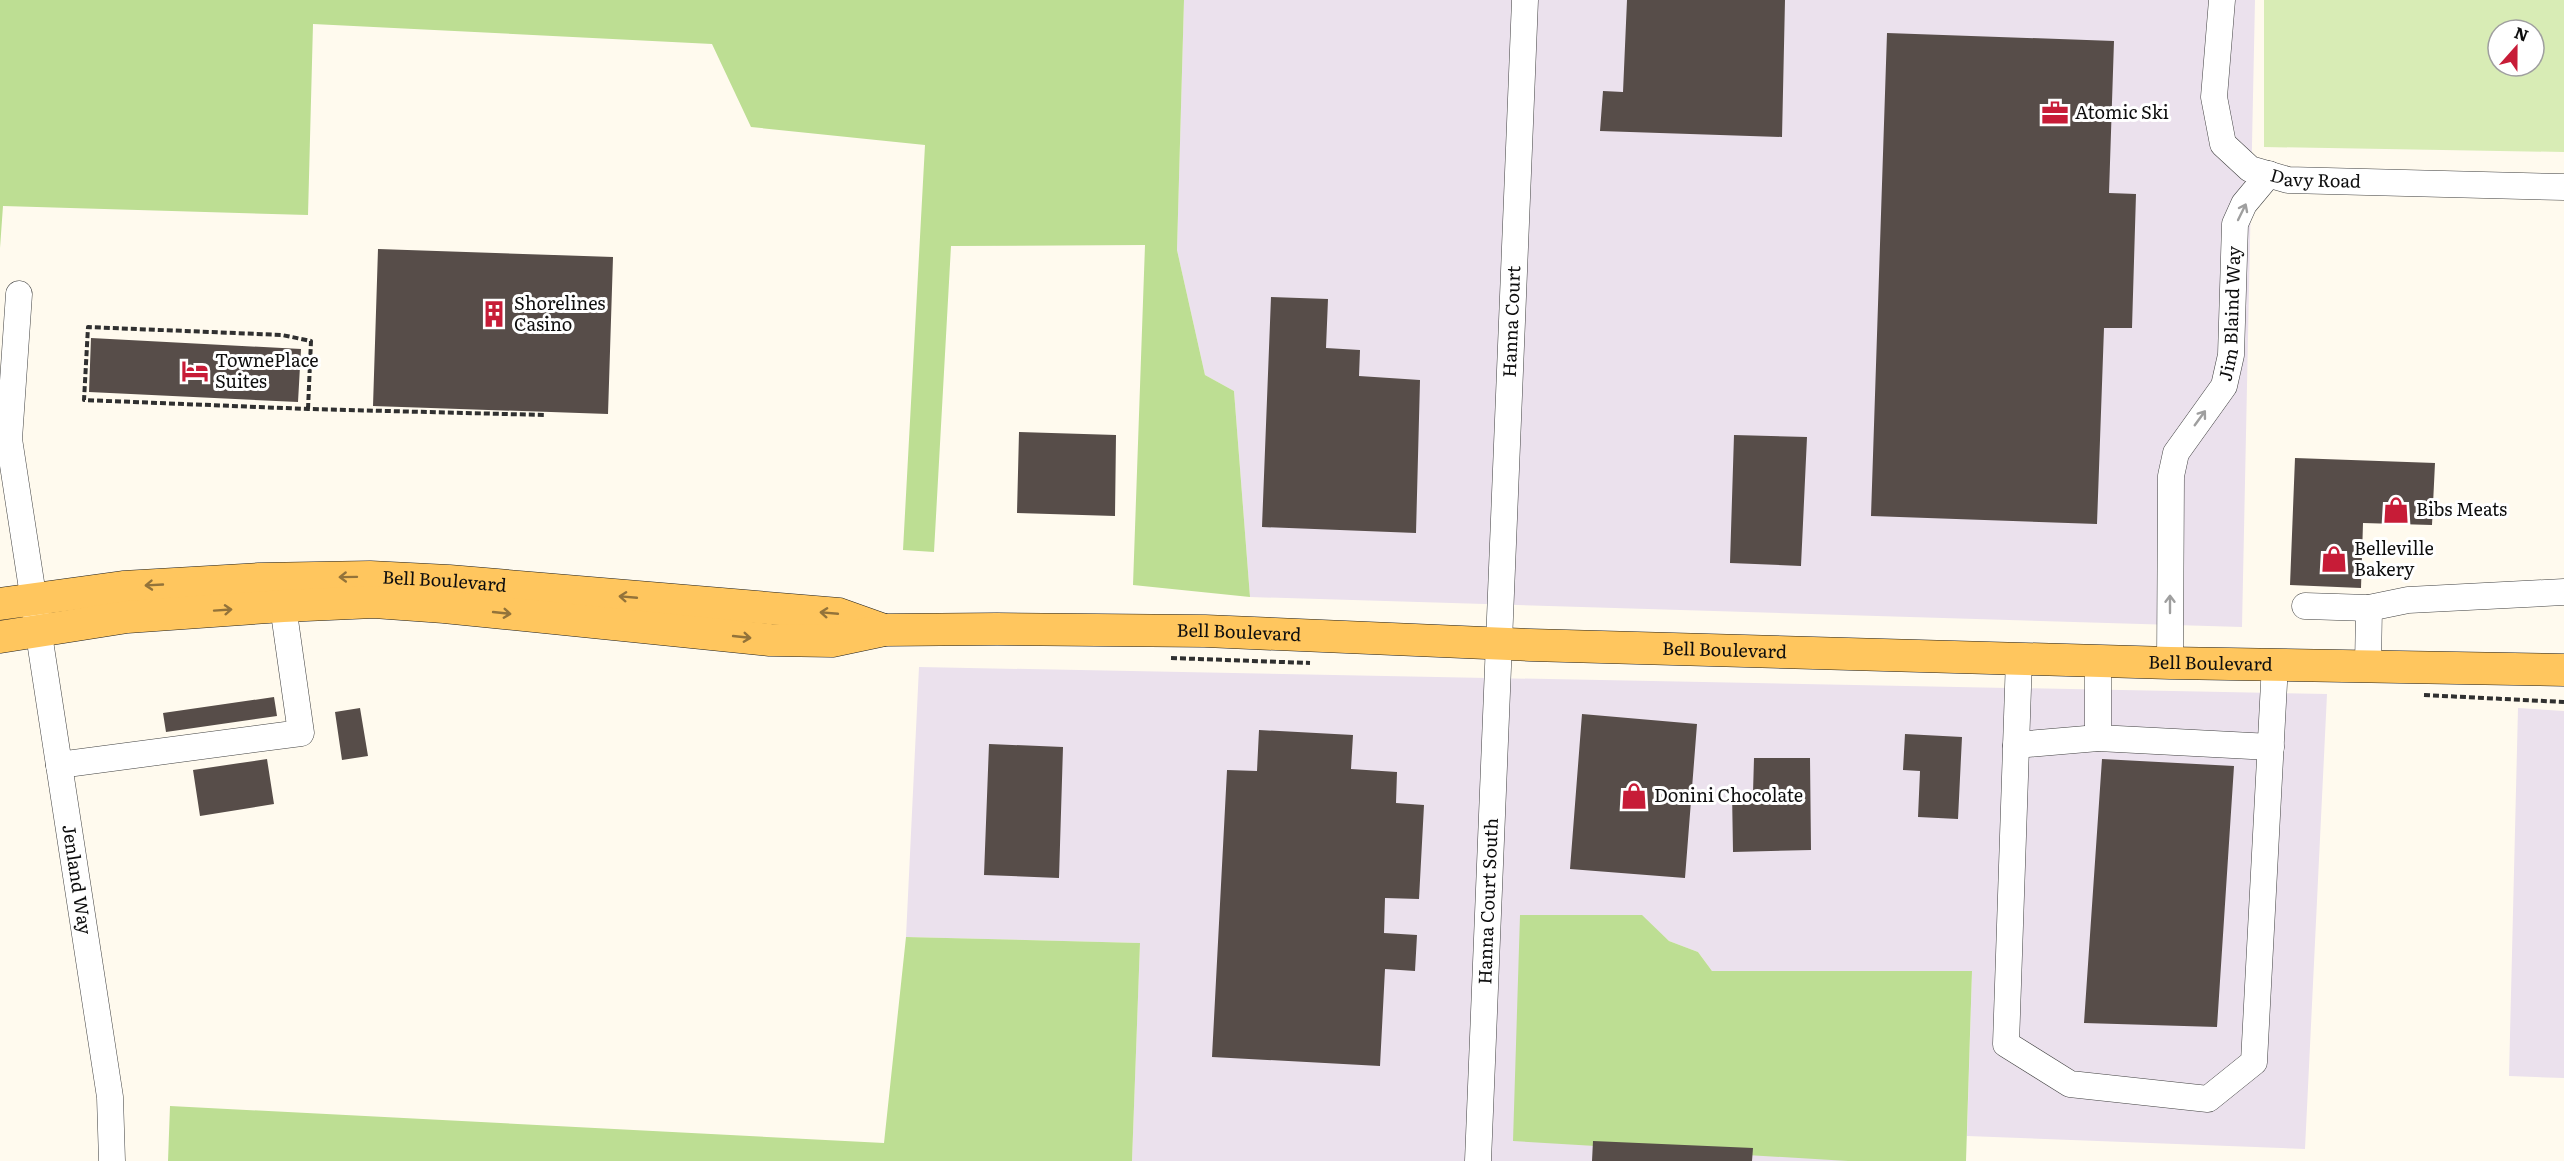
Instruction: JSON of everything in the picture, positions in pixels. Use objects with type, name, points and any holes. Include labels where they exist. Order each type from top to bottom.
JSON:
[{"type":"main road","name":"Bell Boulevard","points":[[0,604],[123,587],[259,579],[370,577],[449,581],[839,614],[884,630]]},
{"type":"main road","name":"Bell Boulevard","points":[[0,637],[127,617],[374,602],[770,640],[832,641],[884,630],[1205,632],[2170,663],[2564,670]]},
{"type":"street","name":"Hanna Court","points":[[1500,643],[1525,0]]},
{"type":"street","name":"Davy Road","points":[[2222,0],[2214,97],[2223,144],[2250,169],[2288,180],[2564,187]]},
{"type":"street","name":"Jim Blaind Way","points":[[2170,663],[2171,476],[2176,453],[2224,386],[2231,355],[2235,224],[2244,204],[2269,174]]},
{"type":"street","name":"Jenland Way","points":[[19,294],[9,439],[110,1097],[112,1161]]},
{"type":"street","points":[[2305,606],[2369,608],[2408,600],[2564,592]]},
{"type":"street","points":[[59,765],[300,733],[283,606]]},
{"type":"street","points":[[2368,666],[2369,608]]},
{"type":"street","name":"Hanna Court South","points":[[1478,1161],[1500,643]]},
{"type":"street","points":[[2019,658],[2006,1044],[2070,1084],[2208,1099],[2254,1062],[2275,664]]},
{"type":"street","points":[[2098,660],[2098,738]]},
{"type":"street","points":[[2016,745],[2098,738],[2271,747]]},
{"type":"path","points":[[308,410],[311,341],[282,335],[88,327],[84,400],[308,410],[545,416]]},
{"type":"path","points":[[1171,658],[1314,663]]},
{"type":"shaded area","points":[[1184,0],[2255,0],[2242,627],[1250,597],[1234,391],[1205,375],[1177,250]]},
{"type":"shaded area","points":[[919,667],[2327,694],[2305,1149],[1967,1136],[1972,971],[1712,971],[1698,952],[1669,941],[1641,915],[1521,915],[1848,1161],[1132,1161],[1140,943],[906,937]]},
{"type":"shaded area","points":[[2518,708],[2564,711],[2564,1078],[2509,1076]]},
{"type":"green space","points":[[0,0],[1184,0],[1177,250],[1205,375],[1234,391],[1250,597],[1133,585],[1145,245],[951,246],[934,552],[903,550],[925,145],[751,127],[712,44],[313,24],[308,215],[3,206],[0,248]]},
{"type":"green space","points":[[2264,0],[2564,0],[2564,152],[2264,147]]},
{"type":"green space","points":[[1520,915],[1642,915],[1669,941],[1698,952],[1712,971],[1972,971],[1966,1161],[1848,1161],[1513,1141]]},
{"type":"green space","points":[[906,937],[1140,943],[1132,1161],[168,1161],[170,1106],[884,1143]]},
{"type":"building","points":[[1627,0],[1785,0],[1782,137],[1600,131],[1603,91],[1623,92]]},
{"type":"building","points":[[1887,33],[2114,41],[2109,193],[2136,194],[2132,328],[2104,328],[2097,524],[1871,516]]},
{"type":"building","name":"Shorelines Casino","points":[[378,249],[613,257],[608,414],[373,406]]},
{"type":"building","points":[[1271,297],[1328,299],[1326,348],[1360,350],[1359,376],[1420,380],[1416,533],[1262,527]]},
{"type":"building","name":"TownePlace Suites","points":[[91,338],[301,349],[298,402],[89,392]]},
{"type":"building","points":[[1019,432],[1116,435],[1115,516],[1017,513]]},
{"type":"building","points":[[1734,435],[1807,437],[1801,566],[1730,563]]},
{"type":"building","points":[[2295,458],[2435,463],[2432,525],[2363,523],[2361,588],[2290,585]]},
{"type":"building","points":[[274,697],[277,716],[166,732],[163,713]]},
{"type":"building","points":[[360,708],[368,756],[342,760],[335,712]]},
{"type":"building","name":"Donini Chocolate","points":[[1582,714],[1697,724],[1685,878],[1570,869]]},
{"type":"building","points":[[1259,730],[1353,735],[1351,769],[1397,772],[1396,803],[1424,805],[1419,899],[1385,898],[1384,933],[1417,935],[1415,971],[1385,969],[1380,1066],[1212,1057],[1227,770],[1257,771]]},
{"type":"building","points":[[1905,734],[1962,737],[1958,819],[1918,817],[1920,771],[1903,770]]},
{"type":"building","points":[[989,744],[1063,747],[1059,878],[984,875]]},
{"type":"building","points":[[1754,758],[1810,758],[1811,850],[1733,852],[1732,791],[1753,793]]},
{"type":"building","points":[[267,759],[274,804],[200,816],[193,770]]},
{"type":"building","points":[[2102,759],[2234,766],[2217,1027],[2084,1023]]},
{"type":"building","points":[[1593,1141],[1753,1148],[1752,1161],[1592,1161]]},
{"type":"place","name":"Atomic Ski","points":[[2055,113]]},
{"type":"place","name":"Shorelines Casino","points":[[494,314]]},
{"type":"place","name":"TownePlace Suites","points":[[195,371]]},
{"type":"place","name":"Bibs Meats","points":[[2396,510]]},
{"type":"place","name":"Belleville Bakery","points":[[2334,559]]},
{"type":"place","name":"Donini Chocolate","points":[[1634,796]]}]
